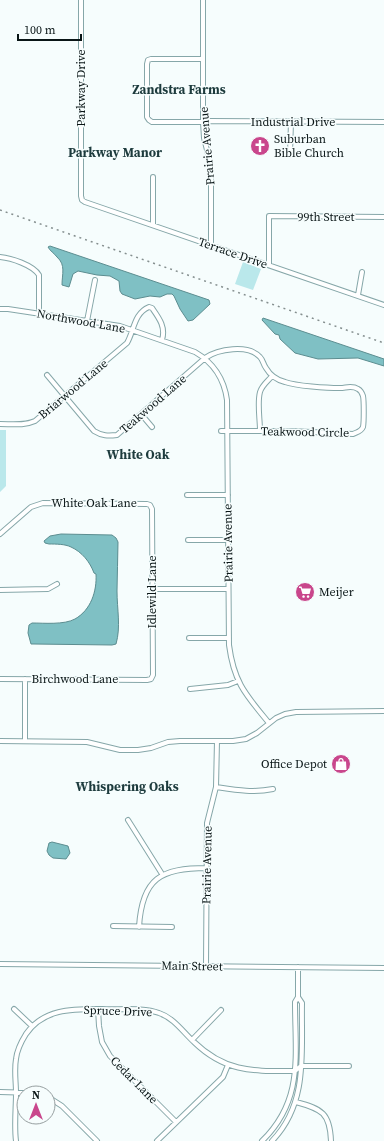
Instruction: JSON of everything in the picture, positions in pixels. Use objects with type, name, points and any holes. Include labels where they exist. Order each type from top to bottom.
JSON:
[{"type":"street","name":"Parkway Drive","points":[[81,0],[82,200]]},
{"type":"street","name":"Prairie Avenue","points":[[203,0],[203,122],[204,138],[211,166],[211,245]]},
{"type":"street","name":"Industrial Drive","points":[[202,59],[148,60],[148,120],[152,122],[384,122]]},
{"type":"street","points":[[290,152],[291,122]]},
{"type":"street","points":[[153,177],[153,225]]},
{"type":"street","name":"Terrace Drive","points":[[82,200],[384,305]]},
{"type":"street","name":"99th Street","points":[[269,265],[269,216],[384,217]]},
{"type":"street","points":[[0,257],[31,266],[37,270],[39,275],[39,313]]},
{"type":"street","points":[[358,295],[362,272]]},
{"type":"street","points":[[87,321],[96,280]]},
{"type":"street","name":"Northwood Lane","points":[[0,309],[8,308],[120,326],[195,352],[206,358]]},
{"type":"street","name":"Briarwood Lane","points":[[0,424],[29,424],[35,421],[127,343],[136,319],[145,308],[152,308],[164,328],[162,340]]},
{"type":"street","points":[[206,358],[220,350],[247,350],[258,355],[272,376],[260,391],[260,431]]},
{"type":"street","name":"Prairie Avenue","points":[[206,358],[221,378],[226,389],[227,400],[228,589],[231,661],[238,681],[245,694],[269,723]]},
{"type":"street","name":"Teakwood Lane","points":[[47,375],[94,431],[101,435],[109,436],[117,435],[206,358]]},
{"type":"street","name":"Teakwood Circle","points":[[221,431],[290,431],[353,434],[359,432],[363,427],[363,397],[357,388],[290,384],[280,381],[272,376]]},
{"type":"street","points":[[141,414],[152,427]]},
{"type":"street","points":[[187,495],[228,495]]},
{"type":"street","name":"White Oak Lane","points":[[0,534],[31,507],[43,503],[150,505]]},
{"type":"street","name":"Idlewild Lane","points":[[150,505],[152,509],[153,675],[151,678]]},
{"type":"street","points":[[188,540],[228,540]]},
{"type":"street","points":[[0,590],[48,590],[57,584]]},
{"type":"street","points":[[152,589],[228,589]]},
{"type":"street","points":[[189,638],[229,638]]},
{"type":"street","name":"Birchwood Lane","points":[[0,678],[147,680],[151,678]]},
{"type":"street","points":[[25,679],[25,741]]},
{"type":"street","points":[[190,689],[228,685],[238,681]]},
{"type":"street","points":[[0,741],[87,742],[120,750],[138,750],[151,748],[168,742],[233,741],[246,739],[257,733],[276,718],[285,714],[296,712],[384,711]]},
{"type":"street","name":"Prairie Avenue","points":[[206,966],[207,823],[216,787],[217,741]]},
{"type":"street","points":[[216,787],[245,792],[258,792],[273,789]]},
{"type":"street","points":[[128,820],[162,874]]},
{"type":"street","points":[[140,927],[140,911],[143,897],[151,885],[162,874],[174,870],[207,868]]},
{"type":"street","points":[[112,926],[172,927]]},
{"type":"street","name":"Main Street","points":[[0,964],[384,968]]},
{"type":"street","points":[[262,1141],[272,1131],[286,1109],[293,1088],[295,1071],[295,1002],[298,997],[298,967]]},
{"type":"street","points":[[272,1141],[282,1129],[296,1102],[300,1086],[302,1003],[298,997]]},
{"type":"street","points":[[14,1009],[32,1026],[19,1046],[17,1053],[16,1085]]},
{"type":"street","name":"Spruce Drive","points":[[32,1026],[43,1018],[56,1012],[69,1009],[145,1010],[160,1013],[173,1021],[201,1049],[228,1065],[256,1071],[295,1071]]},
{"type":"street","name":"Cedar Lane","points":[[98,1009],[102,1042],[110,1056],[176,1122]]},
{"type":"street","points":[[192,1040],[221,1010]]},
{"type":"street","points":[[157,1141],[222,1077],[228,1065]]},
{"type":"street","points":[[295,1071],[301,1066],[349,1066]]},
{"type":"street","points":[[0,1092],[16,1092]]},
{"type":"street","points":[[56,1102],[62,1106],[97,1141]]},
{"type":"street","points":[[296,1102],[314,1107],[323,1113],[330,1123],[331,1141]]},
{"type":"street","points":[[16,1125],[16,1141]]},
{"type":"shaded area","points":[[50,246],[209,300],[210,304],[193,320],[188,321],[172,294],[167,294],[160,297],[150,296],[135,299],[122,294],[120,291],[119,281],[110,276],[78,271],[73,274],[69,287],[62,285],[63,266],[60,260],[48,247]]},
{"type":"shaded area","points":[[243,262],[261,269],[253,290],[235,284]]},
{"type":"shaded area","points":[[263,318],[384,359],[384,366],[358,358],[318,359],[295,353],[280,339],[279,335],[275,334],[262,320]]},
{"type":"shaded area","points":[[0,430],[6,430],[6,486],[0,492]]},
{"type":"shaded area","points":[[61,534],[112,535],[118,542],[117,591],[119,625],[116,644],[31,644],[28,633],[29,625],[32,623],[60,623],[75,619],[85,611],[92,600],[94,593],[96,574],[88,561],[75,549],[69,546],[49,544],[45,543],[44,541],[50,536]]},
{"type":"shaded area","points":[[52,842],[68,846],[70,853],[66,859],[53,858],[49,855],[47,851],[49,843]]},
{"type":"railway","points":[[0,210],[384,343]]},
{"type":"place","name":"Suburban Bible Church","points":[[260,146]]},
{"type":"place","name":"Meijer","points":[[305,592]]},
{"type":"place","name":"Office Depot","points":[[341,764]]},
{"type":"district","name":"Zandstra Farms","points":[[179,89]]},
{"type":"district","name":"Parkway Manor","points":[[115,152]]},
{"type":"district","name":"White Oak","points":[[138,454]]},
{"type":"district","name":"Whispering Oaks","points":[[127,786]]}]
